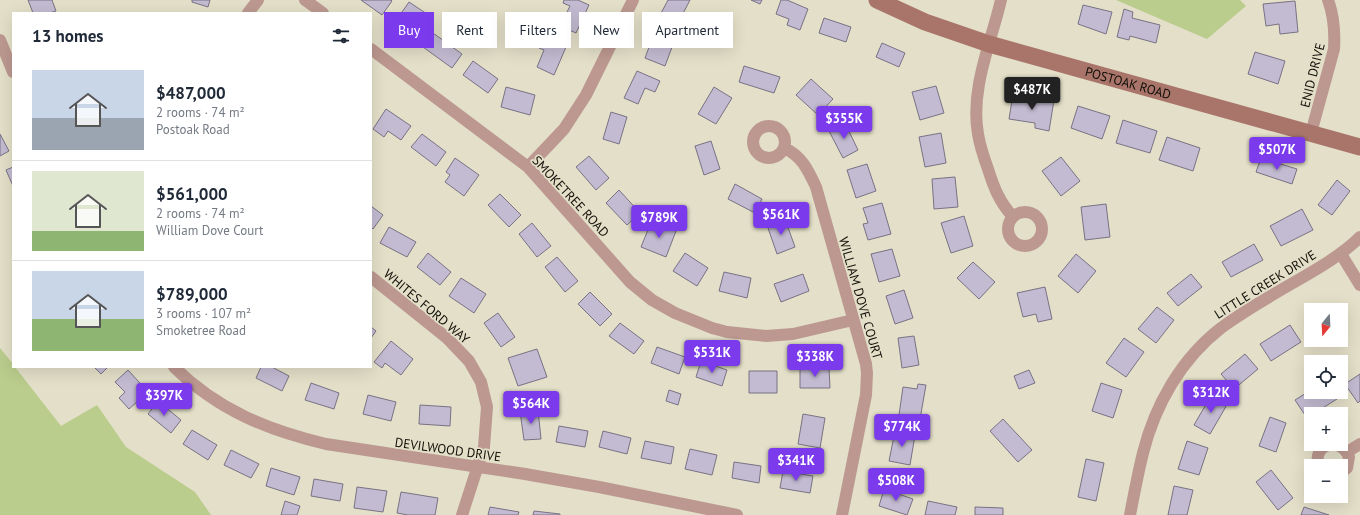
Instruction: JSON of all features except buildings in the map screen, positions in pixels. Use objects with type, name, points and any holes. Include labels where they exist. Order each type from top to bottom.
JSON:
[{"type":"street","points":[[249,12],[258,0]]},
{"type":"street","points":[[305,0],[322,12]]},
{"type":"street","points":[[528,167],[564,129],[586,95],[633,0]]},
{"type":"street","name":"POSTOAK ROAD","points":[[877,0],[925,22],[989,44],[1360,147]]},
{"type":"street","points":[[1001,0],[979,84],[977,100],[978,133],[984,158],[997,194],[1013,217]]},
{"type":"street","name":"ENID DRIVE","points":[[1311,133],[1334,50],[1334,23],[1328,0]]},
{"type":"street","points":[[0,40],[12,70]]},
{"type":"street","name":"SMOKETREE ROAD","points":[[372,50],[528,167],[630,282],[652,300],[674,314],[697,324],[717,330],[747,335],[766,336],[792,334],[854,320]]},
{"type":"street","name":"WILLIAM DOVE COURT","points":[[784,148],[800,158],[808,170],[816,187],[866,364],[867,384],[864,406],[842,515]]},
{"type":"street","name":"LITTLE CREEK DRIVE","points":[[1130,515],[1143,453],[1157,411],[1176,377],[1199,349],[1219,330],[1243,312],[1341,254],[1360,237]]},
{"type":"street","points":[[1341,254],[1360,285]]},
{"type":"street","name":"WHITES FORD WAY","points":[[372,278],[447,338],[469,361],[481,382],[487,407],[484,447],[462,515]]},
{"type":"street","name":"DEVILWOOD DRIVE","points":[[175,368],[215,401],[266,426],[296,437],[326,444],[476,468],[525,474],[599,487],[737,515]]},
{"type":"street","points":[[1347,452],[1360,444]]},
{"type":"street","points":[[1317,459],[1319,452],[1328,445],[1338,445],[1347,452],[1349,462],[1348,465]]},
{"type":"green space","points":[[1116,0],[1240,0],[1246,6],[1207,39]]},
{"type":"green space","points":[[0,348],[12,363],[12,368],[16,368],[61,426],[97,405],[126,447],[195,492],[211,515],[0,515]]}]
